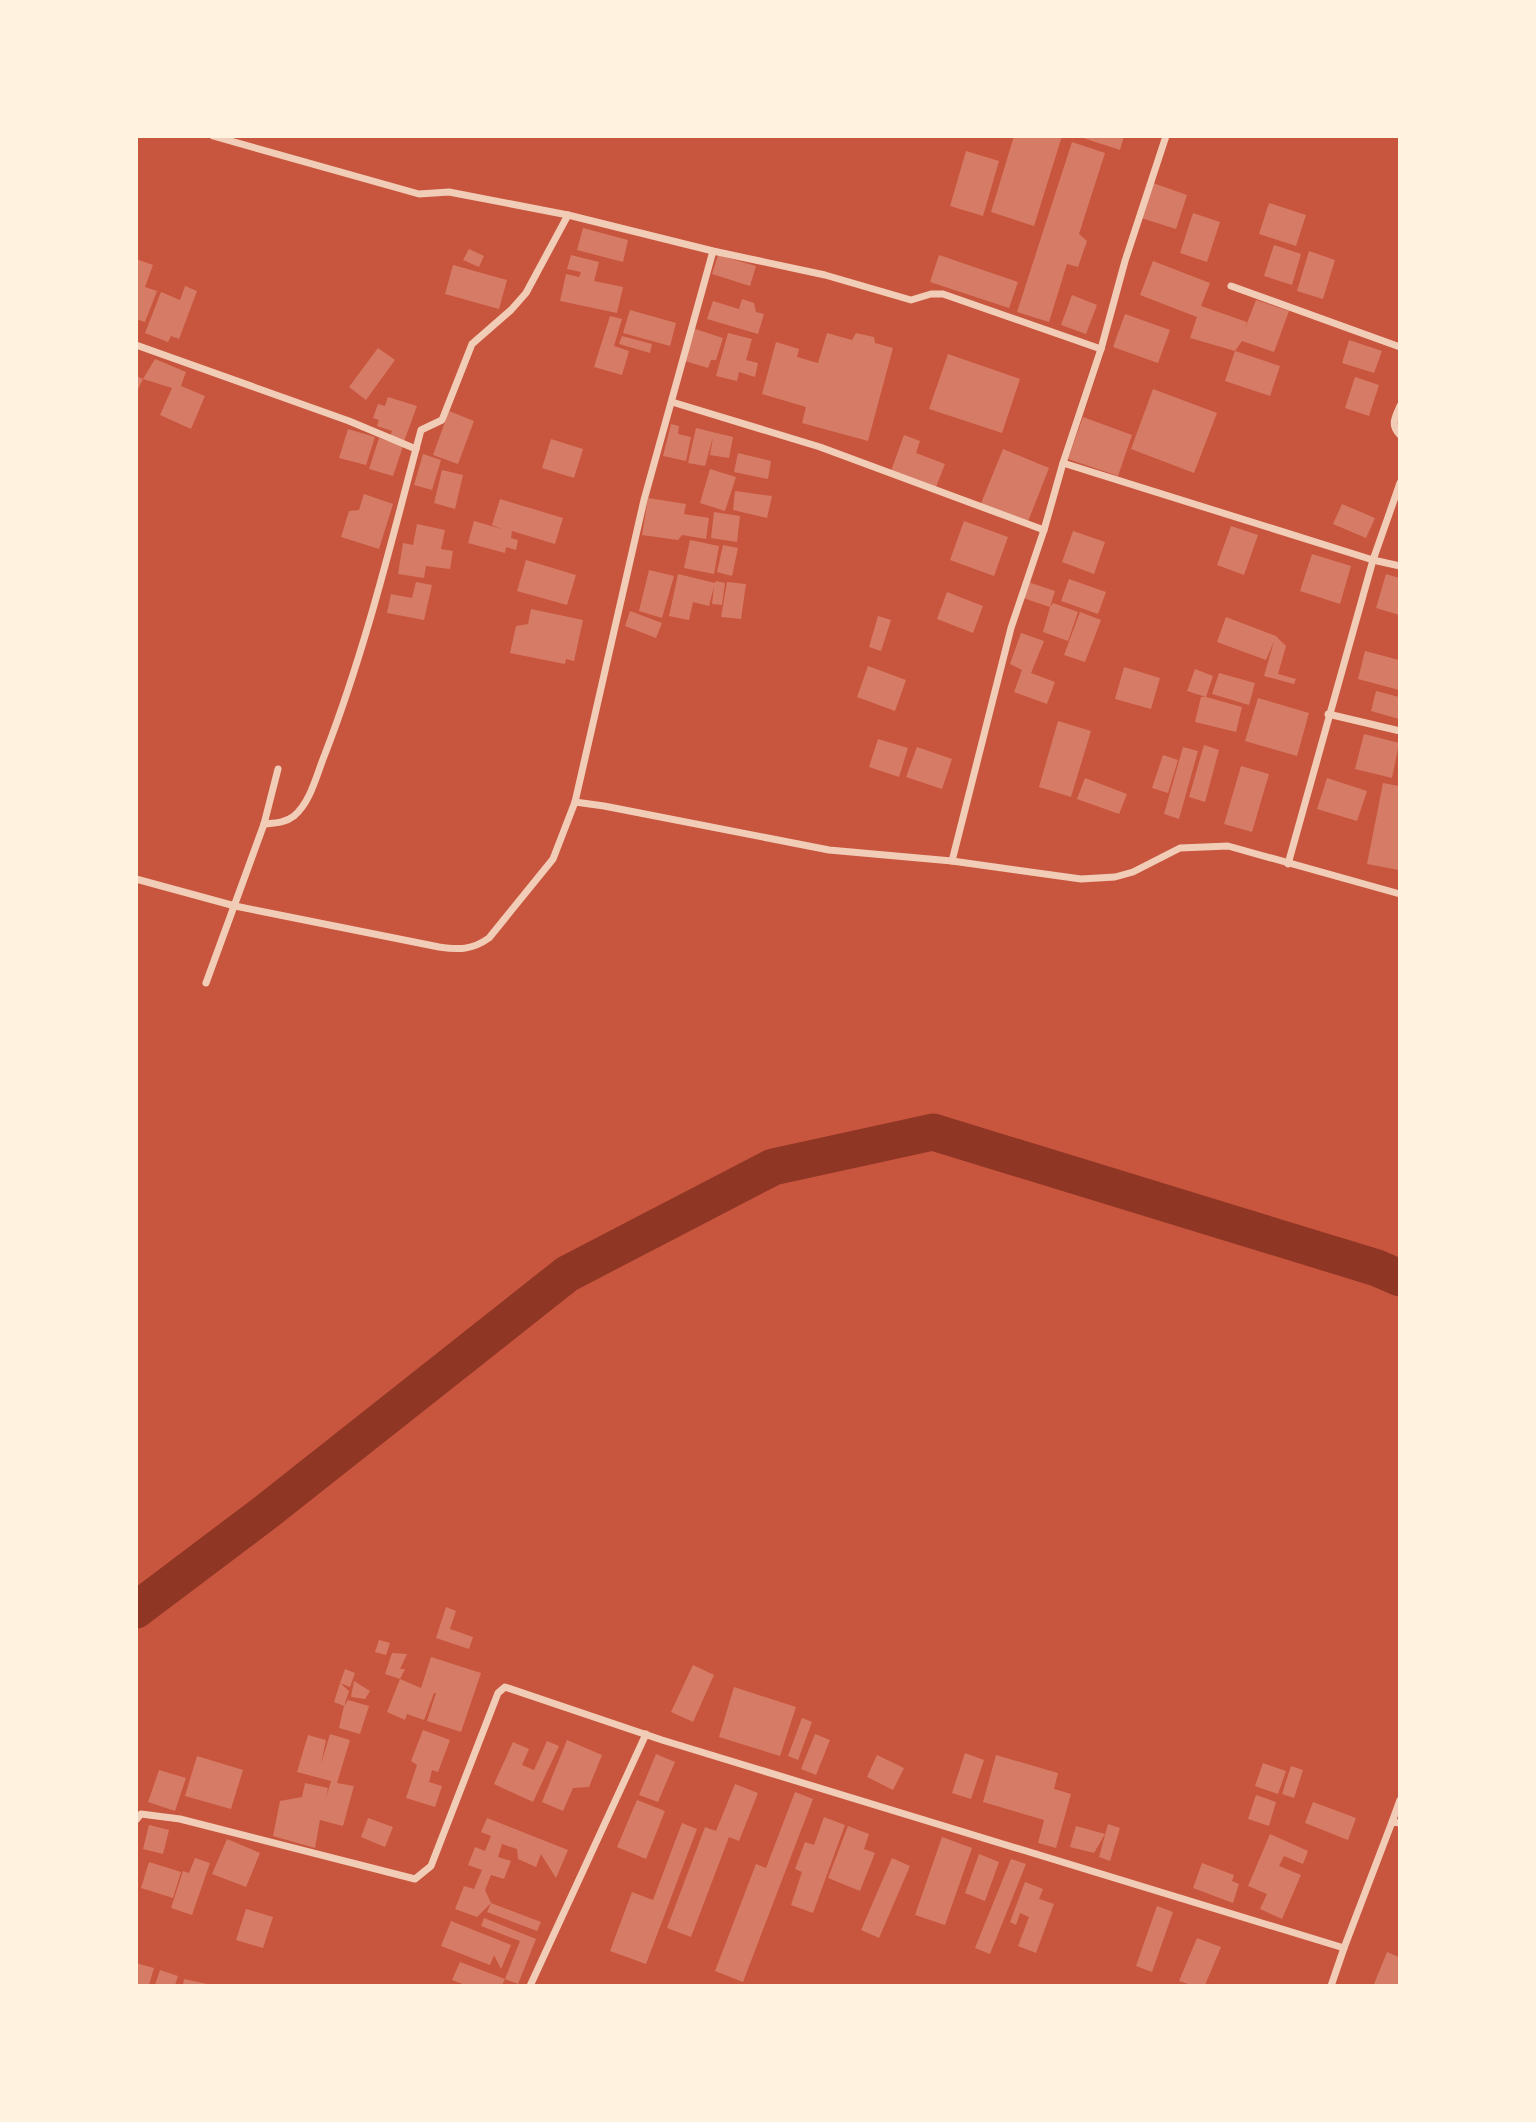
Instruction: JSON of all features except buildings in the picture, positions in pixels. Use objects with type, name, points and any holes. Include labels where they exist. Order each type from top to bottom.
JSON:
[{"type":"street","points":[[213,136],[419,194],[449,192],[568,215],[825,275],[911,300],[931,294],[943,294],[1101,349]]},
{"type":"street","points":[[952,861],[1000,667],[1166,136]]},
{"type":"street","points":[[264,824],[283,822],[295,815],[306,801],[345,702],[380,590],[421,430],[442,420],[472,344],[526,293],[568,215]]},
{"type":"street","points":[[136,879],[235,906],[457,950],[478,946],[489,938],[553,859],[575,802],[644,500],[713,251]]},
{"type":"street","points":[[1231,286],[1399,347]]},
{"type":"street","points":[[136,345],[416,449]]},
{"type":"street","points":[[672,402],[820,447],[1044,530]]},
{"type":"street","points":[[1399,406],[1394,426],[1399,435]]},
{"type":"street","points":[[1063,463],[1399,566]]},
{"type":"street","points":[[1288,864],[1328,714],[1373,560],[1399,483]]},
{"type":"street","points":[[1328,714],[1399,730]]},
{"type":"street","points":[[206,983],[264,824],[278,769]]},
{"type":"street","points":[[575,802],[829,849],[952,861],[1081,879],[1115,877],[1133,872],[1180,848],[1228,846],[1399,894]]},
{"type":"street","points":[[136,1820],[141,1814],[180,1819],[415,1879],[431,1866],[498,1693],[505,1687],[646,1734],[1344,1948]]},
{"type":"street","points":[[530,1986],[646,1734]]},
{"type":"street","points":[[1331,1986],[1396,1822],[1399,1800]]},
{"type":"waterway","points":[[136,1610],[266,1512],[567,1274],[773,1167],[933,1132],[1377,1268],[1400,1278]]}]
